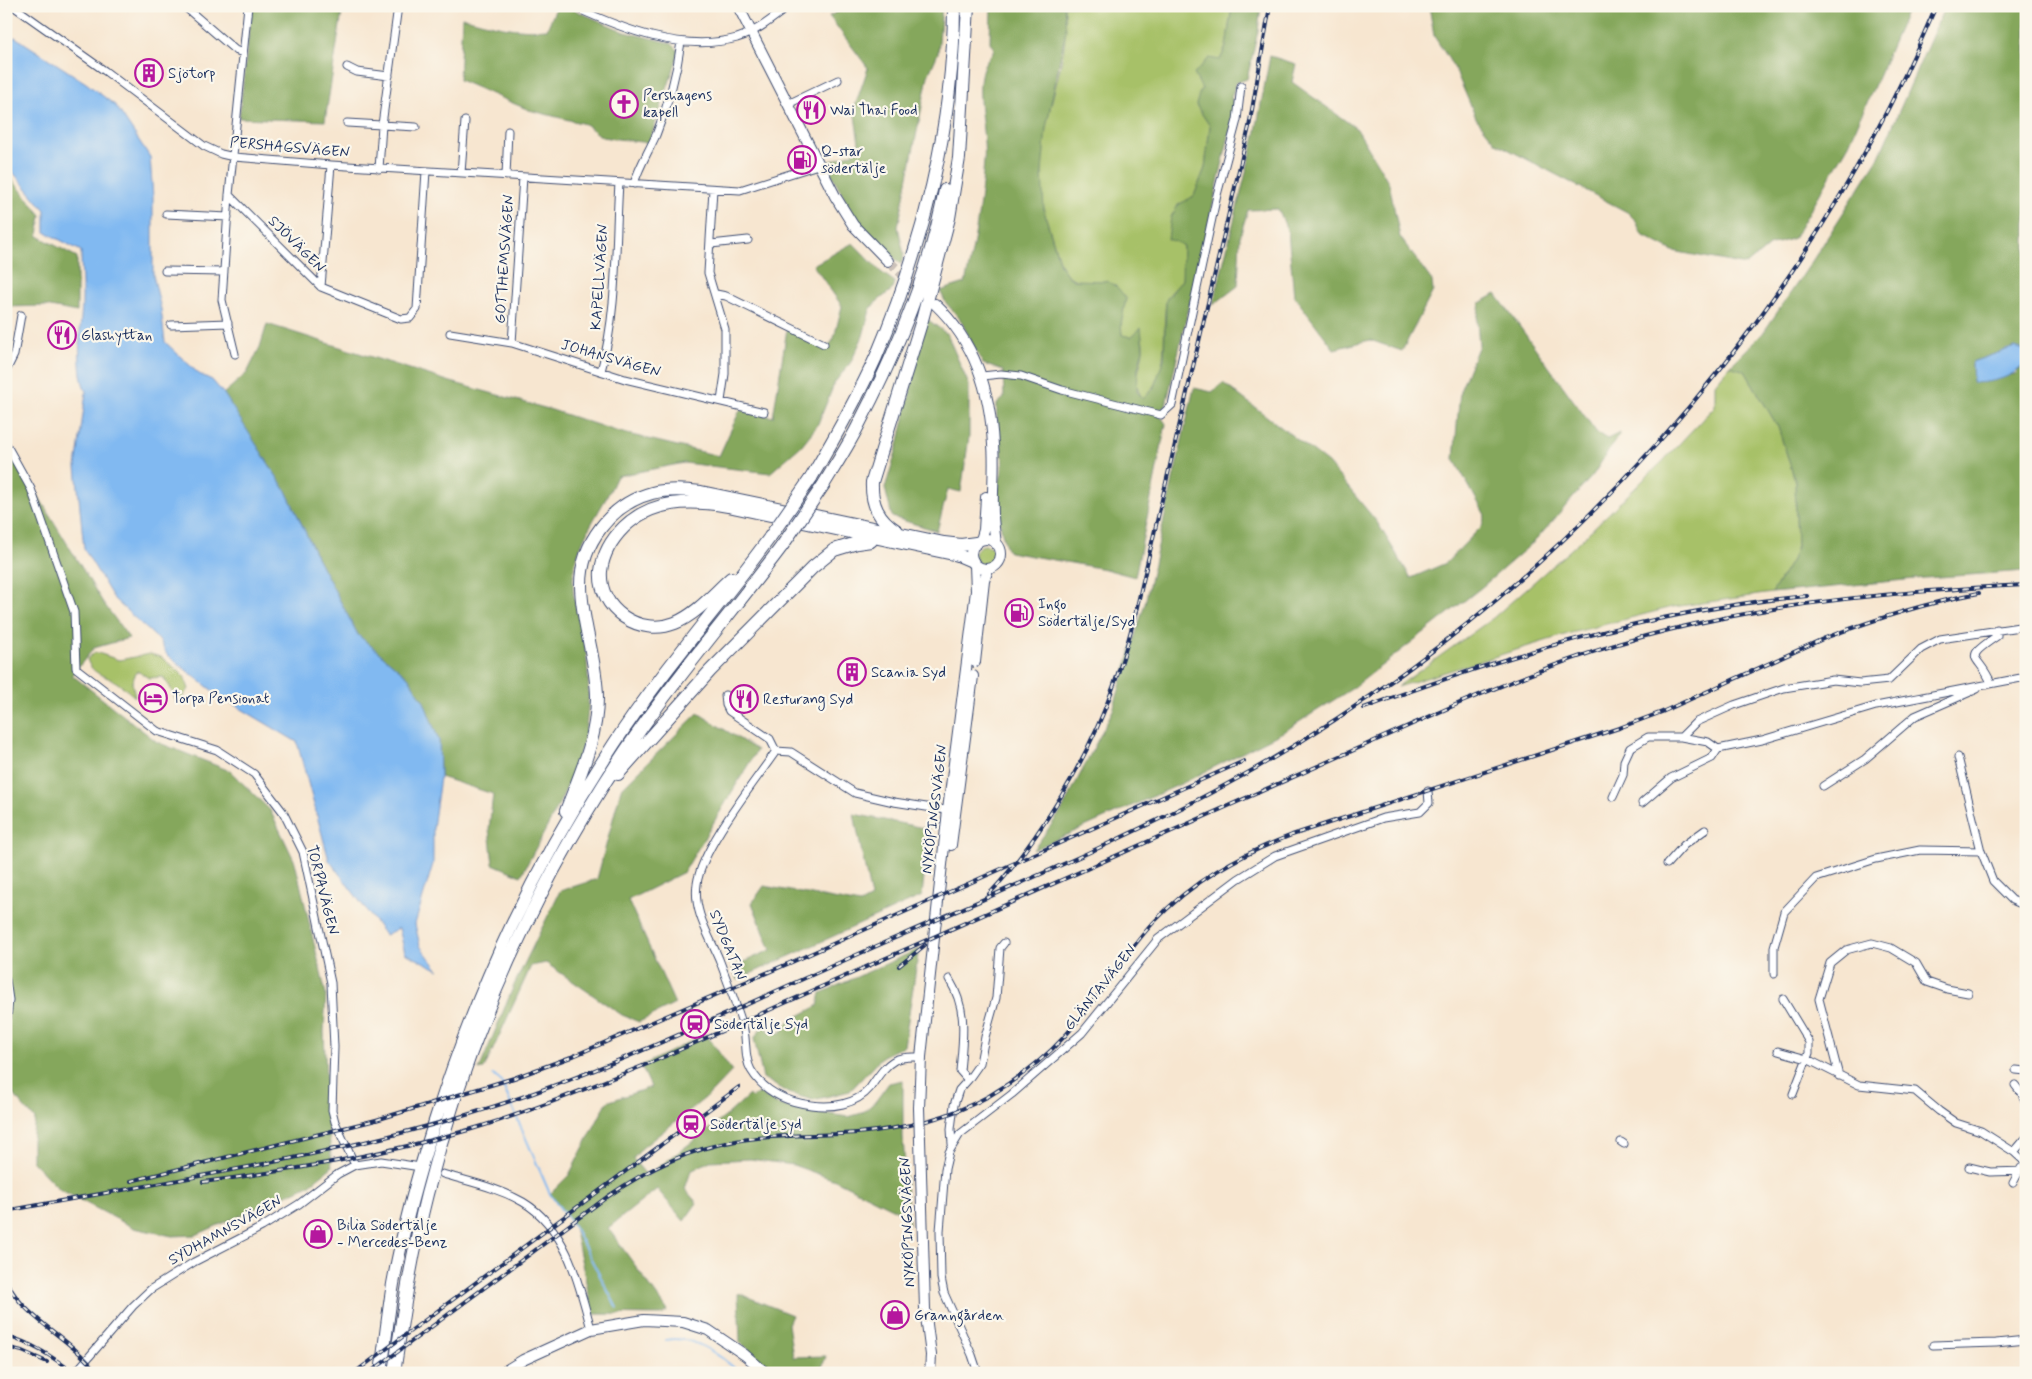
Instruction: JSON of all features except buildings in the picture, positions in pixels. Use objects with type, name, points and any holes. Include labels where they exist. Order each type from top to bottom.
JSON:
[{"type":"highway","points":[[380,1373],[393,1283],[422,1162],[451,1070],[489,971],[515,914],[552,846],[615,742],[770,538],[811,478],[850,411],[875,358],[911,264],[928,201],[944,122],[954,6]]},
{"type":"highway","points":[[901,534],[889,526],[876,511],[873,502],[872,482],[922,320],[949,218],[960,158],[968,6]]},
{"type":"highway","points":[[394,1373],[407,1285],[427,1193],[465,1070],[502,974],[560,859],[627,749],[782,546],[824,484],[860,423],[910,312],[924,269],[942,205],[958,123],[964,72]]},
{"type":"highway","points":[[552,846],[587,759],[596,708],[595,670],[582,599],[582,571],[593,539],[604,523],[615,512],[625,505],[652,493],[683,490],[724,496],[952,544],[978,541]]},
{"type":"highway","points":[[757,554],[696,610],[675,623],[665,626],[642,625],[631,622],[620,615],[606,595],[602,583],[601,572],[604,560],[612,540],[620,531],[638,515],[650,509],[679,502],[728,506],[958,555],[974,563]]},
{"type":"highway","points":[[588,811],[640,749],[710,671],[782,596],[823,558],[834,550],[857,542],[888,541]]},
{"type":"main road","points":[[738,6],[818,165],[853,225],[888,261]]},
{"type":"main road","points":[[935,304],[954,325],[970,349],[982,376],[991,426],[993,444],[993,514],[996,544],[1000,551],[1000,559],[995,566],[988,569],[979,568],[974,563],[971,551],[978,541],[986,515],[991,426]]},
{"type":"main road","points":[[978,541],[989,540],[996,544]]},
{"type":"main road","name":"NYKÖPINGSVÄGEN","points":[[952,811],[976,591],[974,563]]},
{"type":"main road","name":"NYKÖPINGSVÄGEN","points":[[930,1373],[931,1355],[925,1309],[919,1108],[921,1057],[952,811],[988,569]]},
{"type":"main road","points":[[502,1373],[523,1360],[591,1329],[644,1320],[684,1322],[708,1330],[745,1355],[766,1373]]},
{"type":"main road","name":"NYKÖPINGSVÄGEN","points":[[931,1355],[937,1373]]},
{"type":"street","name":"PERSHAGSVÄGEN","points":[[13,6],[106,71],[204,146],[221,154],[234,157],[461,174],[740,190],[818,165]]},
{"type":"street","points":[[184,6],[235,50],[243,53]]},
{"type":"street","points":[[235,354],[222,300],[229,195],[248,6]]},
{"type":"street","points":[[379,168],[382,125],[398,6]]},
{"type":"street","points":[[572,6],[627,29],[681,42],[736,38],[751,32],[789,6]]},
{"type":"street","points":[[634,184],[661,119],[678,63],[681,42]]},
{"type":"street","points":[[347,67],[363,73],[389,76]]},
{"type":"street","points":[[788,104],[838,80]]},
{"type":"street","points":[[982,376],[1001,374],[1021,376],[1062,390],[1161,415],[1172,405],[1217,195],[1237,120],[1241,86]]},
{"type":"street","points":[[461,174],[465,121]]},
{"type":"street","points":[[347,123],[416,127]]},
{"type":"street","points":[[506,176],[508,131]]},
{"type":"street","points":[[320,287],[331,165]]},
{"type":"street","name":"SJÖVÄGEN","points":[[229,195],[320,287],[402,319],[410,318],[417,309],[426,171]]},
{"type":"street","name":"GOTTHEMSVÄGEN","points":[[512,343],[523,177]]},
{"type":"street","name":"KAPELLVÄGEN","points":[[601,371],[607,350],[611,318],[619,183]]},
{"type":"street","points":[[714,189],[708,272],[725,328],[725,374],[721,401]]},
{"type":"street","points":[[166,214],[228,217]]},
{"type":"street","points":[[711,244],[748,240]]},
{"type":"street","points":[[165,271],[224,272]]},
{"type":"street","points":[[716,294],[726,296],[824,344]]},
{"type":"street","points":[[6,371],[14,355],[21,314]]},
{"type":"street","points":[[171,325],[228,323]]},
{"type":"street","name":"JOHANSVÄGEN","points":[[450,334],[512,343],[633,381],[764,412]]},
{"type":"street","name":"TORPAVÄGEN","points":[[6,444],[31,489],[74,612],[76,668],[157,731],[217,750],[254,774],[283,812],[303,852],[331,983],[334,1047],[332,1110],[335,1122],[355,1165]]},
{"type":"street","points":[[1681,737],[1696,722],[1734,705],[1784,688],[1833,680],[1860,683],[1889,680],[1921,649],[1940,639],[2026,626]]},
{"type":"street","points":[[1991,683],[1986,669],[1977,663],[1975,656],[1978,649],[1997,636],[1997,629]]},
{"type":"street","points":[[1642,803],[1671,778],[1712,758],[1718,750],[1762,740],[1876,706],[2026,677]]},
{"type":"street","points":[[1824,786],[1865,759],[1915,716],[1991,683]]},
{"type":"street","points":[[725,695],[729,711],[770,739],[776,751],[791,752],[856,792],[894,802],[952,811]]},
{"type":"street","points":[[1613,797],[1623,775],[1624,761],[1630,748],[1648,738],[1681,737],[1708,742],[1718,750]]},
{"type":"street","name":"SYDGATAN","points":[[776,751],[713,844],[700,869],[697,885],[699,914],[721,964],[746,1032],[747,1058],[750,1070],[764,1087],[780,1097],[811,1105],[829,1106],[857,1099],[869,1089],[894,1060],[921,1057]]},
{"type":"street","points":[[1958,757],[1981,851],[1993,881],[2012,900],[2026,906]]},
{"type":"street","name":"GLÄNTAVÄGEN","points":[[978,1373],[972,1355],[944,1293],[941,1278],[940,1231],[943,1182],[946,1160],[952,1145],[965,1129],[1012,1094],[1078,1037],[1100,1012],[1140,959],[1168,930],[1238,879],[1275,856],[1383,818],[1420,812],[1429,803],[1428,791]]},
{"type":"street","points":[[1667,864],[1684,845],[1705,830]]},
{"type":"street","points":[[1774,974],[1774,948],[1784,912],[1816,878],[1876,859],[1920,850],[1981,851]]},
{"type":"street","points":[[952,1145],[951,1129],[954,1105],[958,1090],[980,1064],[985,1037],[996,998],[1000,948],[1004,943]]},
{"type":"street","points":[[1839,1076],[1820,999],[1830,963],[1846,950],[1872,944],[1891,948],[1916,963],[1927,982],[1947,989],[1968,993]]},
{"type":"street","points":[[949,979],[958,993],[963,1013],[960,1071],[968,1080]]},
{"type":"street","points":[[6,980],[9,1000],[7,1018]]},
{"type":"street","points":[[1783,999],[1809,1042],[1806,1059],[1793,1094]]},
{"type":"street","points":[[1778,1051],[1806,1059],[1859,1085],[1915,1091],[1956,1123],[1981,1131],[2026,1162],[2023,1171],[2013,1182]]},
{"type":"street","points":[[2016,1070],[2026,1071]]},
{"type":"street","points":[[2014,1085],[2022,1094],[2026,1104]]},
{"type":"street","points":[[2014,1152],[2026,1139],[2026,1134]]},
{"type":"street","name":"SYDHAMNSVÄGEN","points":[[75,1373],[151,1288],[194,1262],[266,1225],[299,1204],[338,1174],[355,1165],[381,1161],[414,1166]]},
{"type":"street","points":[[1969,1167],[1990,1172],[2023,1171]]},
{"type":"street","points":[[444,1174],[509,1195],[523,1202],[541,1216],[556,1234],[569,1257],[591,1329]]},
{"type":"street","points":[[1933,1345],[1996,1344],[2026,1340]]},
{"type":"green space","points":[[252,6],[343,6],[325,121],[239,118]]},
{"type":"green space","points":[[557,6],[565,6],[625,32],[671,43],[678,50],[676,62],[649,143],[602,137],[585,124],[529,110],[459,80],[462,17],[514,29],[547,29]]},
{"type":"green space","points":[[850,6],[942,6],[938,53],[928,76],[898,227],[904,254],[901,264],[868,234],[849,207],[826,163],[860,150],[854,109],[868,68],[829,16]]},
{"type":"green space","points":[[991,6],[1064,6],[1066,30],[1046,128],[1042,172],[1044,211],[1060,265],[1068,276],[1074,280],[1107,281],[1117,287],[1126,298],[1121,324],[1122,335],[1131,337],[1141,328],[1143,349],[1138,369],[1137,391],[1143,399],[1153,389],[1164,359],[1166,300],[1182,280],[1183,245],[1168,239],[1171,217],[1178,205],[1194,196],[1205,168],[1210,126],[1196,105],[1202,89],[1194,74],[1209,58],[1220,60],[1226,47],[1232,6],[1261,6],[1258,31],[1247,79],[1236,83],[1231,98],[1236,106],[1166,405],[1158,412],[1166,424],[1135,577],[1105,569],[1009,552],[1002,532],[998,498],[1003,461],[997,404],[1004,398],[1003,371],[983,364],[960,319],[946,303],[940,291],[965,283],[975,238],[984,161],[980,99],[981,75],[985,63],[994,49],[990,42]]},
{"type":"green space","points":[[1064,6],[1232,6],[1226,47],[1220,60],[1201,84],[1203,89],[1196,105],[1210,126],[1205,168],[1194,196],[1178,205],[1183,244],[1183,275],[1181,281],[1166,302],[1162,366],[1152,389],[1143,399],[1137,386],[1143,347],[1140,329],[1131,337],[1122,336],[1121,324],[1126,298],[1107,281],[1083,281],[1068,276],[1060,262],[1044,210],[1042,179],[1043,147],[1063,51],[1066,21]]},
{"type":"green space","points":[[1429,6],[1909,6],[1849,144],[1794,238],[1769,246],[1746,265],[1673,251],[1642,235],[1636,221],[1627,212],[1496,143],[1476,118],[1455,69],[1434,36]]},
{"type":"green space","points":[[1945,6],[2026,6],[2026,351],[2015,347],[1972,362],[1973,383],[2015,374],[2026,363],[2026,571],[1925,578],[1772,593],[1792,560],[1797,547],[1795,480],[1778,427],[1745,371],[1730,366],[1763,333],[1809,266],[1879,157]]},
{"type":"green space","points":[[1270,56],[1296,64],[1292,82],[1357,129],[1389,183],[1400,237],[1432,281],[1433,291],[1402,351],[1370,340],[1334,349],[1294,296],[1288,232],[1278,209],[1248,210],[1240,236],[1238,286],[1213,305],[1255,136]]},
{"type":"green space","points":[[6,172],[41,215],[38,236],[77,257],[77,312],[45,306],[6,307]]},
{"type":"green space","points":[[853,243],[881,272],[895,282],[893,289],[874,304],[870,310],[863,336],[851,362],[835,382],[817,426],[801,446],[770,473],[684,463],[617,476],[578,553],[573,577],[575,601],[586,650],[588,686],[587,721],[579,756],[560,802],[521,876],[493,864],[489,829],[493,794],[440,777],[439,741],[408,677],[358,635],[318,559],[286,491],[223,394],[247,373],[260,347],[267,324],[619,432],[719,456],[740,410],[773,417],[787,329],[823,348],[828,348],[834,338],[842,306],[813,265]]},
{"type":"green space","points":[[1496,294],[1597,433],[1607,439],[1620,433],[1593,475],[1536,540],[1482,587],[1353,688],[1283,732],[1183,783],[1033,850],[1062,810],[1113,710],[1145,603],[1194,388],[1212,392],[1223,383],[1328,463],[1377,522],[1411,578],[1446,563],[1482,526],[1485,515],[1454,459],[1460,391],[1479,345],[1477,321],[1480,303]]},
{"type":"green space","points":[[927,319],[947,334],[969,385],[969,437],[961,492],[948,489],[937,531],[892,517],[885,488],[898,445]]},
{"type":"green space","points":[[1730,366],[1745,371],[1778,427],[1795,480],[1797,546],[1792,560],[1772,593],[1673,607],[1571,633],[1397,687],[1493,618],[1577,544],[1663,461],[1715,406],[1715,384]]},
{"type":"green space","points":[[6,443],[102,601],[129,638],[94,648],[72,675],[157,742],[230,771],[270,810],[295,862],[326,994],[324,1032],[332,1167],[309,1185],[196,1235],[172,1236],[134,1228],[59,1189],[32,1161],[35,1119],[6,1084]]},
{"type":"green space","points":[[985,545],[992,548],[995,555],[992,562],[985,565],[978,562],[975,555],[978,548]]},
{"type":"green space","points":[[95,652],[119,660],[150,654],[161,657],[184,676],[189,689],[177,704],[170,687],[163,677],[149,678],[137,671],[132,682],[135,697],[119,684],[92,669],[87,659]]},
{"type":"green space","points":[[698,713],[757,750],[684,872],[628,900],[675,1004],[639,1022],[622,1015],[546,963],[531,966],[484,1069],[479,1070],[514,985],[560,891],[597,879],[621,789]]},
{"type":"green space","points":[[854,814],[929,829],[922,896],[737,980],[732,967],[771,950],[752,903],[764,886],[860,904],[871,898]]},
{"type":"green space","points":[[919,949],[904,1046],[883,1056],[850,1091],[813,1100],[788,1093],[763,1078],[754,1039],[766,1021],[768,1031],[780,1033],[791,1020],[818,1006],[821,993]]},
{"type":"green space","points":[[706,1034],[732,1071],[709,1095],[642,1148],[633,1159],[647,1176],[725,1117],[749,1095],[751,1098],[760,1093],[776,1104],[848,1117],[862,1113],[875,1102],[889,1083],[903,1080],[903,1137],[909,1225],[898,1211],[835,1180],[793,1165],[750,1159],[710,1161],[691,1171],[685,1189],[697,1203],[684,1221],[657,1189],[608,1228],[668,1311],[662,1315],[593,1314],[574,1227],[550,1194],[569,1175],[607,1102],[651,1087],[641,1066]]},
{"type":"green space","points":[[738,1293],[792,1315],[788,1324],[793,1357],[826,1356],[820,1373],[775,1373],[740,1342]]},
{"type":"water","points":[[15,37],[86,83],[116,106],[150,157],[153,197],[153,275],[161,309],[165,342],[199,374],[212,380],[224,394],[286,491],[318,559],[358,635],[408,677],[424,702],[439,741],[440,777],[433,828],[433,864],[415,924],[420,946],[439,970],[405,953],[399,928],[385,935],[329,860],[297,742],[218,695],[167,655],[160,641],[114,599],[84,549],[76,467],[86,392],[80,362],[81,251],[45,232],[45,210],[6,164],[6,40]]},
{"type":"water","points":[[2015,347],[2026,351],[2026,363],[2014,373],[2001,379],[1973,383],[1972,362]]},
{"type":"waterway","points":[[493,1075],[501,1081],[550,1194],[574,1227],[617,1308]]},
{"type":"waterway","points":[[666,1340],[676,1339],[696,1343],[724,1360],[740,1373]]},
{"type":"tunnel","points":[[888,261],[922,292]]},
{"type":"railway","points":[[989,894],[1008,873],[1030,843],[1070,782],[1097,728],[1119,672],[1136,611],[1249,127],[1270,6]]},
{"type":"railway","points":[[6,1211],[300,1157],[416,1129],[528,1095],[582,1075],[690,1030],[1037,876],[1127,835],[1258,767],[1368,698],[1472,620],[1569,535],[1659,442],[1741,342],[1815,236],[1880,123],[1936,6]]},
{"type":"railway","points":[[203,1182],[305,1167],[405,1147],[495,1122],[562,1098],[650,1063],[1462,702],[1538,671],[1590,653],[1669,630],[1757,612],[1891,594],[2026,585]]},
{"type":"railway","points":[[369,1373],[607,1197],[637,1178],[668,1162],[701,1149],[736,1141],[781,1136],[857,1133],[891,1129],[942,1116],[989,1096],[1028,1070],[1063,1038],[1141,937],[1168,908],[1200,882],[1253,851],[1292,835],[1619,728],[1662,712],[1844,631],[1920,607],[1979,593]]},
{"type":"railway","points":[[1364,708],[1472,670],[1582,637],[1693,612],[1807,596]]},
{"type":"railway","points":[[131,1181],[376,1120],[514,1078],[571,1057],[792,962],[1244,761]]},
{"type":"railway","points":[[899,966],[925,945]]},
{"type":"railway","points":[[354,1373],[739,1087]]},
{"type":"railway","points":[[6,1281],[25,1308],[75,1349],[97,1373]]},
{"type":"railway","points":[[6,1336],[25,1342],[42,1351],[74,1373]]},
{"type":"railway","points":[[6,1347],[22,1351],[47,1362]]},
{"type":"place","name":"Sjötorp","points":[[149,73]]},
{"type":"place","name":"Pershagens kapell","points":[[624,104]]},
{"type":"place","name":"Wai Thai Food","points":[[811,110]]},
{"type":"place","name":"Q-star södertälje","points":[[802,160]]},
{"type":"place","name":"Glashyttan","points":[[62,335]]},
{"type":"place","name":"Ingo Södertälje/Syd","points":[[1019,613]]},
{"type":"place","name":"Scania Syd","points":[[852,672]]},
{"type":"place","name":"Torpa Pensionat","points":[[153,698]]},
{"type":"place","name":"Resturang Syd","points":[[744,699]]},
{"type":"place","name":"Södertälje Syd","points":[[695,1024]]},
{"type":"place","name":"Södertälje syd","points":[[691,1124]]},
{"type":"place","name":"Bilia Södertälje - Mercedes-Benz","points":[[318,1234]]},
{"type":"place","name":"Granngården","points":[[895,1315]]}]
